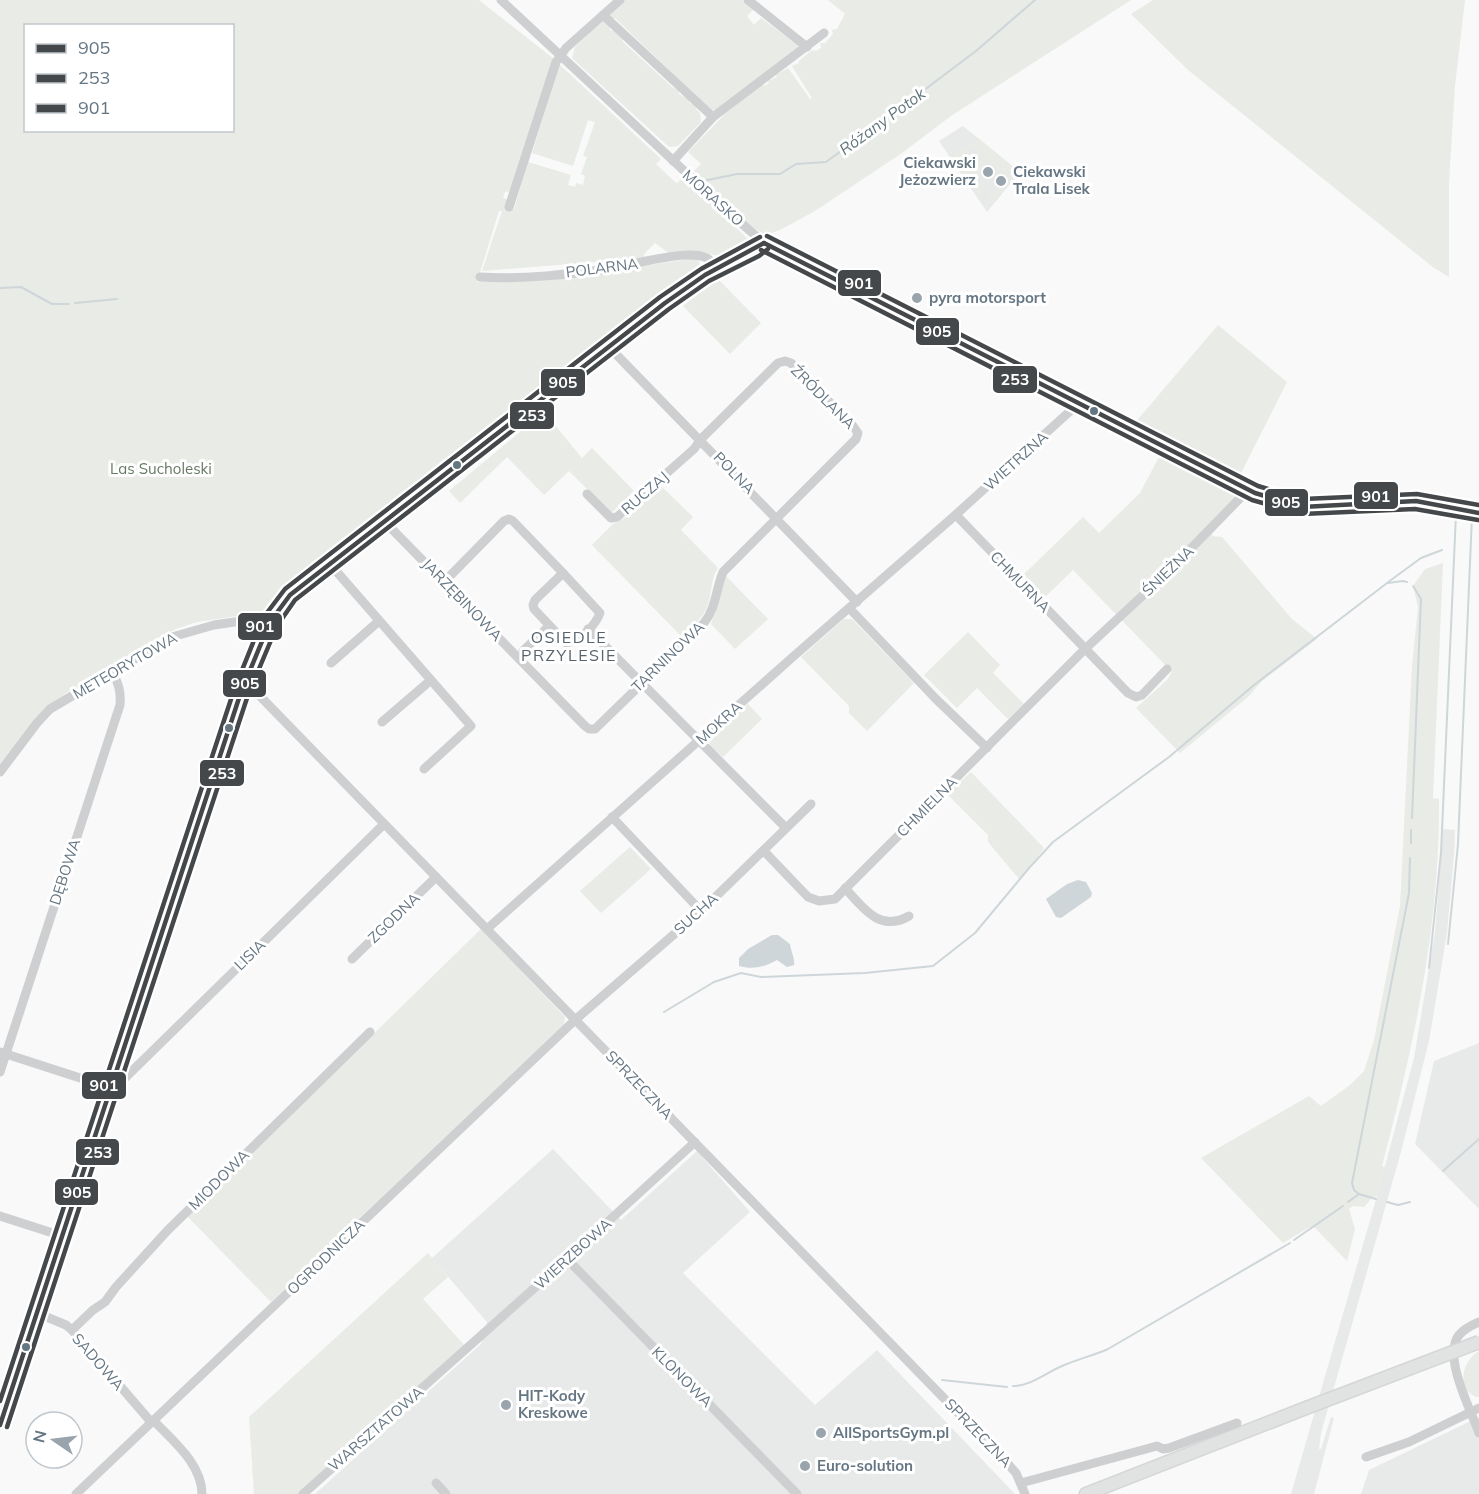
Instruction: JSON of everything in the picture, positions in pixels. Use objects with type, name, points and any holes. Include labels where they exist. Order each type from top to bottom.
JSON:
[{"type":"main road","points":[[1086,1494],[1479,1342]]},
{"type":"street","name":"MORASKO","points":[[501,0],[764,243],[1248,490],[1302,507],[1416,501],[1479,513]]},
{"type":"street","points":[[509,207],[556,62],[560,55],[620,0]]},
{"type":"street","points":[[748,0],[807,47]]},
{"type":"street","points":[[603,15],[713,117]]},
{"type":"street","name":"MORASKO","points":[[673,161],[713,117],[824,33]]},
{"type":"street","points":[[0,1425],[243,684],[271,620],[291,595],[665,303],[705,275],[764,243]]},
{"type":"street","name":"POLARNA","points":[[480,277],[529,277],[612,268],[689,255],[703,256],[710,260],[716,270]]},
{"type":"street","name":"POLNA","points":[[609,347],[777,518],[936,699],[987,748]]},
{"type":"street","name":"ŹRÓDLANA","points":[[701,439],[778,363],[785,360],[791,363],[853,426],[858,433],[856,439],[777,518]]},
{"type":"street","name":"WIETRZNA","points":[[954,517],[1079,403]]},
{"type":"street","name":"RUCZAJ","points":[[587,494],[611,518],[617,517],[694,449],[701,439]]},
{"type":"street","name":"ŚNIEŻNA","points":[[1085,649],[1167,573],[1248,490]]},
{"type":"street","name":"MOKRA","points":[[487,929],[954,517]]},
{"type":"street","name":"CHMURNA","points":[[954,517],[1128,693],[1136,697],[1142,695],[1167,669]]},
{"type":"street","name":"TARNINOWA","points":[[589,729],[594,729],[704,623],[711,614],[723,572],[777,518]]},
{"type":"street","points":[[444,582],[504,521],[509,519],[513,521],[563,573],[600,613],[598,619],[588,630],[577,639],[566,643],[533,605],[535,600],[563,573]]},
{"type":"street","name":"JARZĘBINOWA","points":[[386,522],[589,729]]},
{"type":"street","points":[[331,565],[471,726],[424,769]]},
{"type":"street","name":"METEORYTOWA","points":[[0,772],[50,709],[172,637],[223,624],[262,618],[271,620]]},
{"type":"street","points":[[331,663],[379,621]]},
{"type":"street","points":[[523,651],[549,626]]},
{"type":"street","points":[[588,630],[786,828]]},
{"type":"street","name":"CHMIELNA","points":[[764,851],[808,897],[819,901],[835,899],[1085,649]]},
{"type":"street","name":"DĘBOWA","points":[[0,1072],[3,1053],[120,705],[119,684],[112,672]]},
{"type":"street","points":[[381,722],[430,680]]},
{"type":"street","name":"SPRZECZNA","points":[[243,684],[252,688],[1008,1464],[1016,1473],[1025,1494]]},
{"type":"street","name":"SUCHA","points":[[575,1020],[701,911],[811,804]]},
{"type":"street","points":[[612,817],[701,911]]},
{"type":"street","name":"LISIA","points":[[112,1084],[126,1077],[384,824]]},
{"type":"street","name":"ZGODNA","points":[[352,959],[436,877]]},
{"type":"street","points":[[845,888],[869,915],[885,922],[901,921],[909,916]]},
{"type":"street","name":"OGRODNICZA","points":[[76,1494],[575,1020]]},
{"type":"street","name":"MIODOWA","points":[[72,1330],[105,1302],[167,1231],[370,1032]]},
{"type":"street","points":[[3,1053],[112,1084]]},
{"type":"street","name":"WIERZBOWA","points":[[450,1365],[695,1142]]},
{"type":"street","points":[[0,1216],[62,1236]]},
{"type":"street","name":"KLONOWA","points":[[567,1259],[797,1494]]},
{"type":"street","name":"SADOWA","points":[[37,1313],[66,1325],[72,1330],[195,1467],[200,1478],[202,1494]]},
{"type":"street","points":[[1479,1322],[1459,1335],[1454,1347],[1454,1362],[1475,1410],[1479,1433]]},
{"type":"street","name":"WARSZTATOWA","points":[[303,1494],[450,1365]]},
{"type":"street","points":[[1366,1457],[1409,1442],[1475,1410]]},
{"type":"street","points":[[1021,1483],[1157,1446],[1163,1449],[1169,1448],[1237,1423]]},
{"type":"street","points":[[436,1483],[446,1494]]},
{"type":"shaded area","points":[[963,126],[1020,172],[987,212],[939,141]]},
{"type":"shaded area","points":[[1443,829],[1455,830],[1454,855],[1447,933],[1429,1041],[1401,1152],[1321,1433],[1319,1449],[1321,1449],[1331,1417],[1334,1418],[1314,1494],[1291,1494],[1375,1203],[1414,1058],[1435,932]]},
{"type":"shaded area","points":[[1078,880],[1086,882],[1092,893],[1091,897],[1061,918],[1056,917],[1046,899],[1067,884]]},
{"type":"shaded area","points":[[772,935],[778,935],[790,944],[794,965],[787,967],[777,960],[759,967],[739,966],[739,958],[748,949]]},
{"type":"shaded area","points":[[1479,1043],[1479,1209],[1415,1144],[1434,1061]]},
{"type":"shaded area","points":[[553,1149],[621,1220],[697,1151],[750,1212],[683,1273],[815,1405],[877,1350],[1015,1494],[315,1494],[481,1344],[487,1322],[432,1258]]},
{"type":"shaded area","points":[[1479,1417],[1479,1494],[1361,1494],[1369,1470]]},
{"type":"green space","name":"Las Sucholeski","points":[[0,0],[479,0],[554,59],[511,191],[505,192],[503,198],[509,200],[506,210],[514,209],[528,162],[571,175],[568,185],[575,187],[576,183],[583,185],[585,176],[581,174],[587,157],[583,156],[595,122],[588,120],[573,166],[532,153],[559,64],[661,159],[656,164],[675,182],[678,183],[682,176],[750,241],[731,255],[723,256],[700,253],[670,254],[655,243],[644,254],[644,258],[482,271],[502,211],[499,211],[477,282],[613,270],[697,258],[703,270],[685,281],[531,404],[433,476],[283,596],[275,606],[265,612],[197,622],[176,629],[65,694],[44,710],[0,765]]},
{"type":"green space","points":[[623,0],[742,0],[754,9],[747,16],[754,25],[761,18],[798,45],[798,48],[716,110],[710,110],[668,72],[669,70],[615,18],[613,20],[609,17],[609,13]]},
{"type":"green space","points":[[828,0],[1131,0],[951,116],[902,153],[815,211],[782,229],[764,234],[755,229],[701,182],[700,176],[694,171],[701,164],[688,152],[726,113],[762,84],[764,86],[769,83],[768,81],[788,68],[810,99],[812,98],[792,66],[799,63],[812,50],[816,51],[821,48],[820,43],[825,43],[833,34],[832,30],[837,29],[845,14]]},
{"type":"green space","points":[[1153,0],[1465,0],[1455,86],[1449,183],[1449,277],[1434,268],[1188,70],[1131,14]]},
{"type":"green space","points":[[602,20],[610,25],[610,30],[616,31],[624,38],[622,41],[679,91],[679,94],[697,107],[701,122],[678,146],[669,147],[572,58],[575,47]]},
{"type":"green space","points":[[978,138],[1019,172],[995,202],[989,199],[990,192],[995,187],[999,190],[1007,176],[967,145]]},
{"type":"green space","points":[[964,147],[988,165],[976,180],[985,188],[984,193],[979,197],[950,156]]},
{"type":"green space","points":[[718,279],[761,323],[730,354],[683,306]]},
{"type":"green space","points":[[1218,325],[1287,382],[1239,477],[1134,424]]},
{"type":"green space","points":[[544,412],[582,458],[592,448],[634,491],[611,513],[569,471],[544,495],[507,457],[460,503],[449,491]]},
{"type":"green space","points":[[1161,453],[1238,494],[1214,521],[1212,536],[1222,537],[1292,619],[1317,639],[1262,681],[1248,697],[1180,753],[1136,708],[1167,680],[1172,672],[1073,570],[1043,599],[1021,577],[1083,517],[1099,533],[1140,493]]},
{"type":"green space","points":[[661,486],[693,517],[681,530],[718,568],[705,612],[681,636],[592,545],[613,524],[632,514]]},
{"type":"green space","points":[[1443,563],[1433,798],[1439,799],[1438,846],[1430,939],[1405,1075],[1382,1166],[1385,1167],[1377,1196],[1364,1207],[1353,1206],[1349,1209],[1355,1229],[1347,1261],[1315,1228],[1310,1227],[1283,1243],[1201,1158],[1309,1096],[1321,1106],[1350,1085],[1364,1071],[1374,1040],[1400,906],[1412,666],[1418,607],[1413,586],[1425,569]]},
{"type":"green space","points":[[726,576],[768,619],[735,649],[711,624]]},
{"type":"green space","points":[[844,619],[852,619],[914,683],[867,731],[849,713],[849,706],[801,657]]},
{"type":"green space","points":[[968,632],[1000,665],[993,673],[1024,704],[1008,719],[977,688],[957,708],[924,675]]},
{"type":"green space","points":[[748,704],[762,719],[723,757],[710,746],[709,736]]},
{"type":"green space","points":[[971,772],[1044,848],[1020,880],[988,842],[988,835],[947,794]]},
{"type":"green space","points":[[630,847],[651,869],[601,913],[580,891]]},
{"type":"green space","points":[[481,929],[565,1017],[564,1024],[271,1302],[187,1216]]},
{"type":"green space","points":[[428,1253],[448,1277],[423,1299],[465,1346],[299,1494],[254,1494],[249,1417]]},
{"type":"green space","points":[[1479,1351],[1479,1397],[1476,1397],[1465,1387],[1464,1374],[1465,1367],[1473,1355]]},
{"type":"waterway","name":"Różany Potok","points":[[703,181],[737,174],[780,174],[796,164],[826,162],[871,129],[875,123],[883,121],[976,51],[1035,0]]},
{"type":"waterway","name":"Różany Potok","points":[[684,180],[694,189]]},
{"type":"waterway","name":"Różany Potok","points":[[0,288],[21,287],[52,304],[69,304]]},
{"type":"waterway","name":"Różany Potok","points":[[75,303],[117,299]]},
{"type":"waterway","points":[[1429,968],[1441,853],[1456,514]]},
{"type":"waterway","points":[[1448,944],[1458,844],[1472,516]]},
{"type":"waterway","points":[[664,1012],[714,982],[741,973],[761,977],[865,973],[933,966],[975,933],[1053,842],[1169,757],[1254,685],[1391,580],[1421,558],[1442,550]]},
{"type":"waterway","points":[[1388,583],[1407,582]]},
{"type":"waterway","points":[[1412,818],[1421,599],[1413,586]]},
{"type":"waterway","points":[[1411,830],[1411,843]]},
{"type":"waterway","points":[[1359,1194],[1354,1190],[1352,1183],[1409,893],[1410,858]]},
{"type":"waterway","points":[[1443,1171],[1479,1139]]},
{"type":"waterway","points":[[1348,1202],[1359,1194],[1376,1199]]},
{"type":"waterway","points":[[1387,1202],[1398,1205],[1410,1202]]},
{"type":"waterway","points":[[1294,1240],[1343,1206]]},
{"type":"waterway","points":[[1013,1386],[1034,1381],[1060,1367],[1108,1349],[1290,1243]]},
{"type":"waterway","points":[[942,1380],[1007,1387]]},
{"type":"transit line","name":"901","points":[[767,236],[1258,486],[1303,499],[1417,494],[1479,505]]},
{"type":"transit line","name":"901","points":[[0,1401],[234,690],[263,618],[285,589],[660,297],[701,269],[760,237]]},
{"type":"transit line","name":"905","points":[[764,243],[1255,493],[1302,507],[1416,501],[1479,513]]},
{"type":"transit line","name":"905","points":[[0,1425],[241,692],[270,622],[290,595],[665,303],[705,275],[764,243]]},
{"type":"transit line","name":"253","points":[[7,1427],[248,695],[277,626],[295,600],[669,309],[709,281],[759,256],[768,249]]},
{"type":"transit line","name":"253","points":[[761,250],[1252,500],[1302,514],[1415,509],[1478,520]]},
{"type":"place","name":"Ciekawski Jeżozwierz","points":[[988,172]]},
{"type":"place","name":"Ciekawski Trala Lisek","points":[[1001,181]]},
{"type":"place","name":"pyra motorsport","points":[[917,298]]},
{"type":"place","name":"HIT-Kody Kreskowe","points":[[506,1405]]},
{"type":"place","name":"AllSportsGym.pl","points":[[821,1433]]},
{"type":"place","name":"Euro-solution","points":[[805,1466]]},
{"type":"district","name":"OSIEDLE PRZYLESIE","points":[[569,646]]}]
